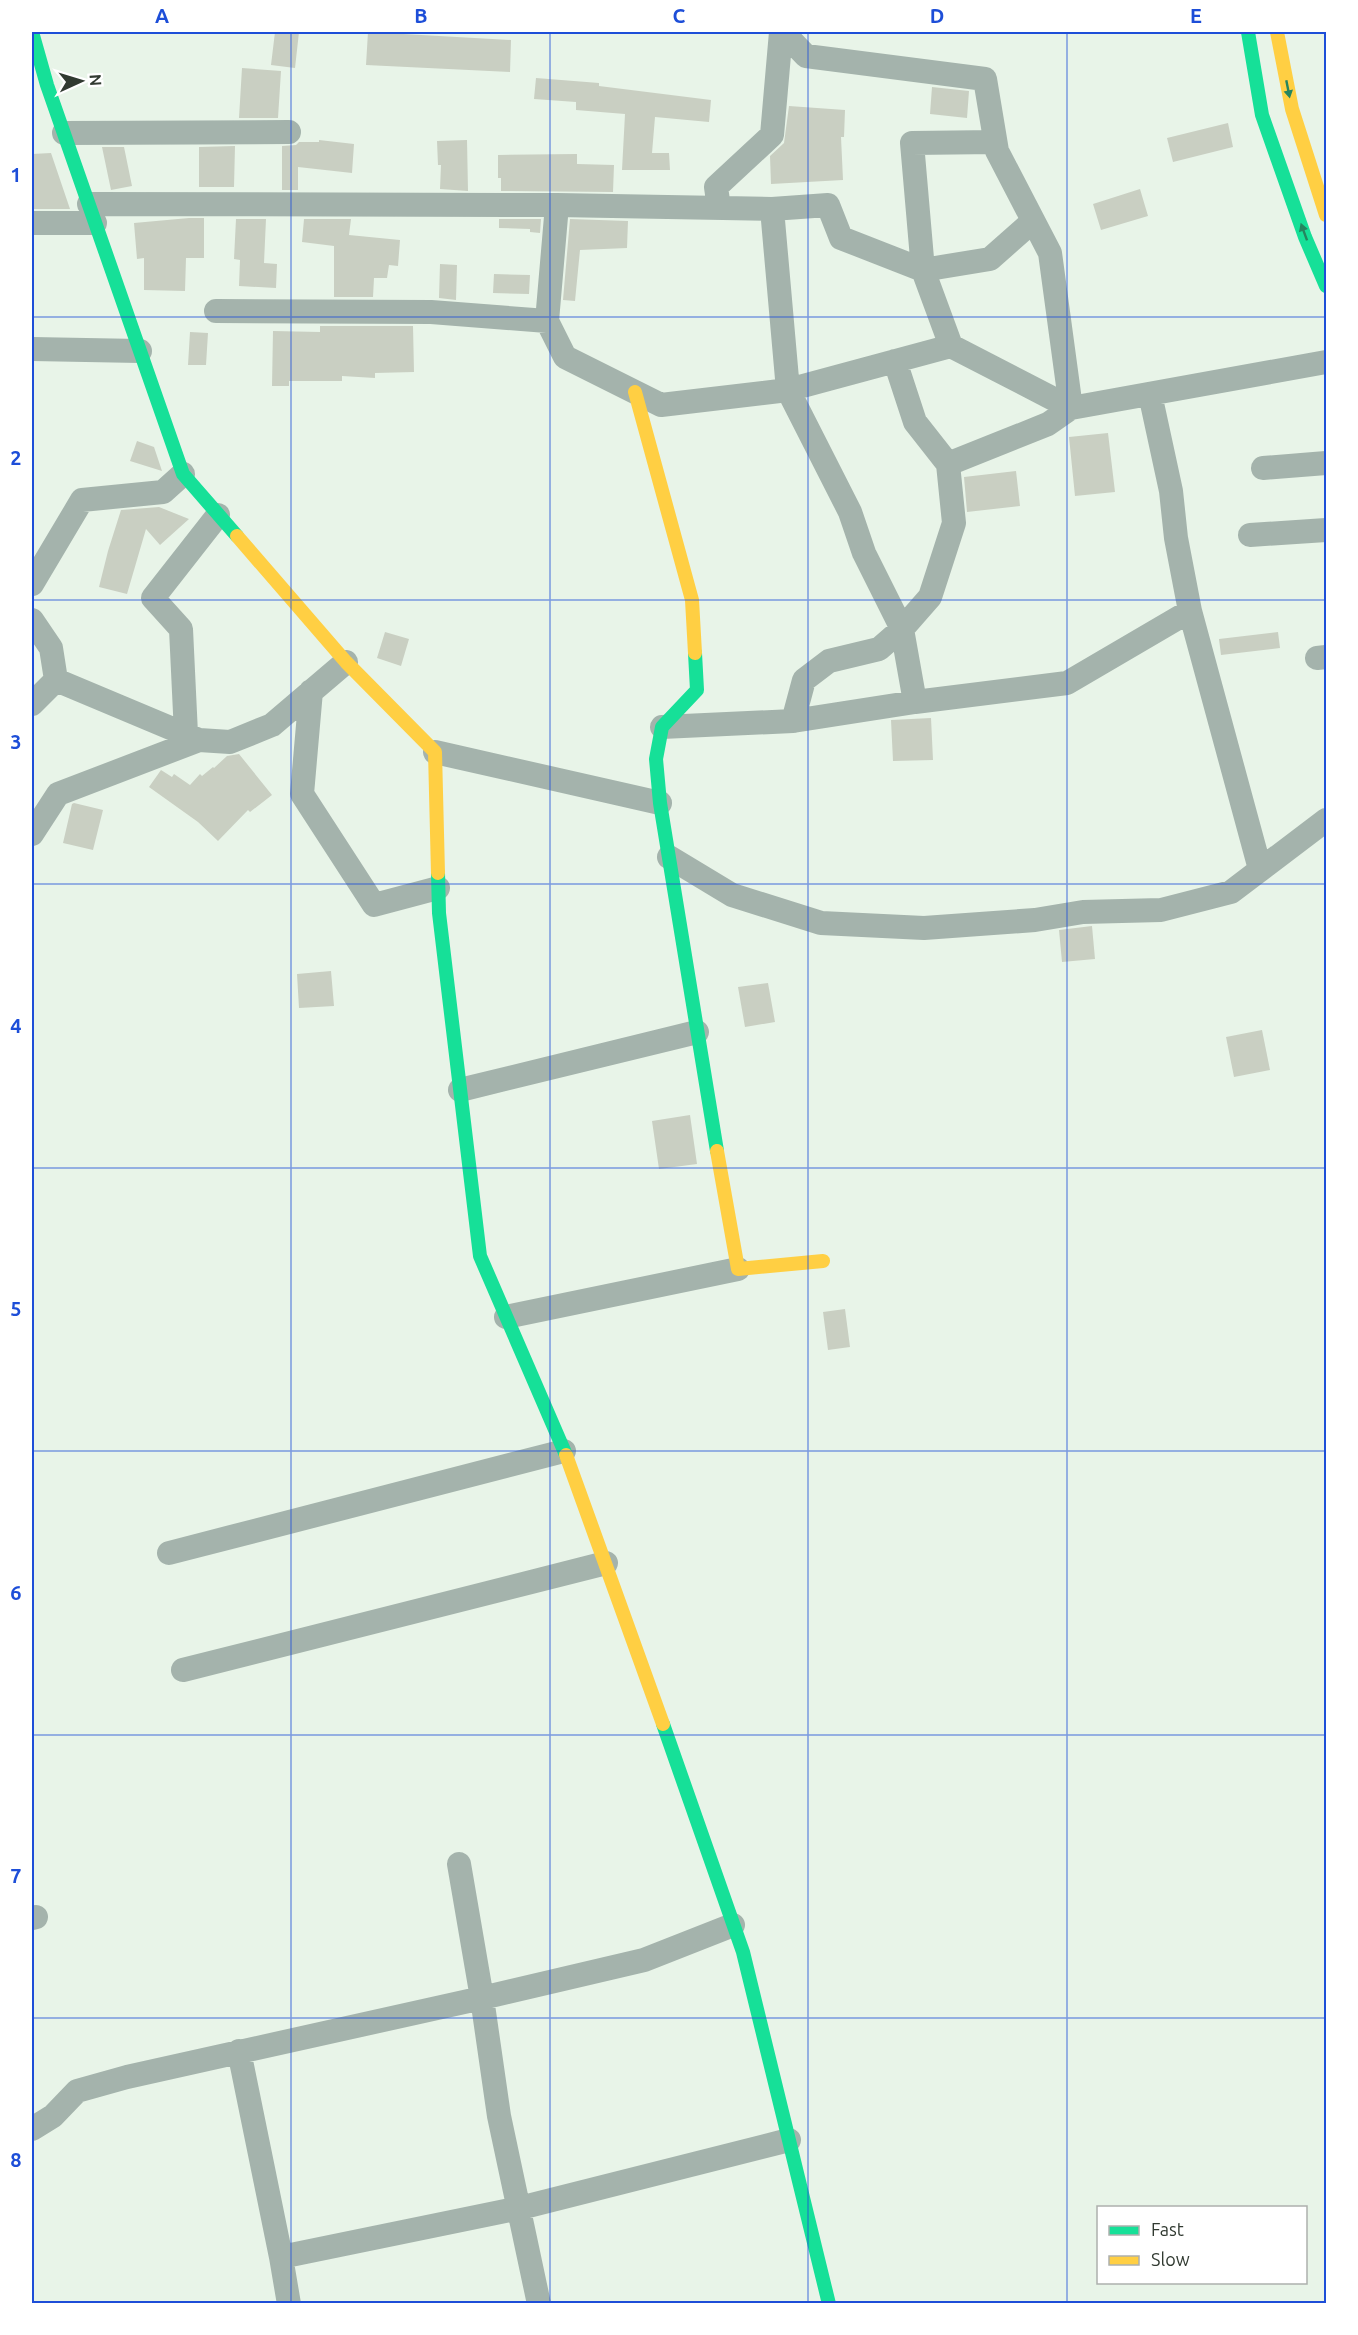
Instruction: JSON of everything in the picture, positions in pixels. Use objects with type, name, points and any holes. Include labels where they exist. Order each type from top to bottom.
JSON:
[{"type":"street","points":[[32,32],[39,85],[64,133],[183,474],[346,662],[435,752],[660,803]]},
{"type":"street","points":[[782,32],[806,56],[985,79],[997,151],[1050,253],[1071,408]]},
{"type":"street","points":[[719,208],[716,187],[772,135],[782,32]]},
{"type":"street","points":[[1248,32],[1262,115],[1305,237],[1326,286]]},
{"type":"street","points":[[1277,32],[1292,109],[1326,215]]},
{"type":"street","points":[[64,133],[289,132]]},
{"type":"street","points":[[951,346],[923,270],[912,143],[995,142]]},
{"type":"street","points":[[32,224],[92,214],[557,205],[772,209],[828,205],[842,238],[923,270],[990,259],[1033,221]]},
{"type":"street","points":[[557,205],[547,321],[565,357],[662,405],[788,390],[951,346],[1071,408]]},
{"type":"street","points":[[772,209],[788,390],[850,512],[864,553],[902,629],[915,702]]},
{"type":"street","points":[[216,311],[431,312],[547,321]]},
{"type":"street","points":[[32,349],[140,351]]},
{"type":"street","points":[[793,721],[804,680],[829,661],[879,649],[902,629],[930,597],[954,523],[948,464],[915,422],[895,361]]},
{"type":"street","points":[[948,464],[1048,424],[1071,408],[1326,362]]},
{"type":"street","points":[[635,392],[692,600],[697,690],[662,727],[656,759],[660,803],[738,1269]]},
{"type":"street","points":[[1150,394],[1171,490],[1176,538],[1190,611],[1260,869]]},
{"type":"street","points":[[1263,468],[1326,463]]},
{"type":"street","points":[[32,584],[82,500],[163,492],[183,474]]},
{"type":"street","points":[[193,737],[181,629],[153,598],[218,515]]},
{"type":"street","points":[[1250,535],[1326,531]]},
{"type":"street","points":[[662,727],[793,721],[915,702],[1067,683],[1190,611]]},
{"type":"street","points":[[32,620],[51,648],[56,680]]},
{"type":"street","points":[[56,680],[193,737],[230,742],[272,725],[346,662]]},
{"type":"street","points":[[32,705],[56,680]]},
{"type":"street","points":[[312,691],[302,794],[374,905],[438,888]]},
{"type":"street","points":[[32,834],[58,794],[193,737]]},
{"type":"street","points":[[435,752],[439,913],[480,1256],[564,1451],[606,1563],[743,1952],[829,2304]]},
{"type":"street","points":[[669,857],[732,895],[821,923],[924,928],[1035,920],[1083,912],[1161,910],[1231,892],[1326,820]]},
{"type":"street","points":[[460,1090],[697,1032]]},
{"type":"street","points":[[506,1317],[738,1269],[823,1261]]},
{"type":"street","points":[[169,1553],[564,1451]]},
{"type":"street","points":[[183,1670],[606,1563]]},
{"type":"street","points":[[459,1864],[500,2116],[539,2304]]},
{"type":"street","points":[[32,2129],[53,2116],[77,2091],[239,2051],[644,1960],[733,1925]]},
{"type":"street","points":[[239,2051],[290,2304]]},
{"type":"street","points":[[280,2257],[520,2208],[789,2140]]},
{"type":"building","points":[[275,32],[299,32],[295,68],[271,65]]},
{"type":"building","points":[[368,32],[511,40],[510,72],[366,65]]},
{"type":"building","points":[[242,68],[281,71],[278,118],[239,118]]},
{"type":"building","points":[[536,78],[599,83],[599,86],[711,100],[709,122],[655,117],[652,153],[669,153],[670,170],[622,170],[625,114],[576,110],[576,102],[534,99]]},
{"type":"building","points":[[932,87],[969,91],[967,118],[930,114]]},
{"type":"building","points":[[789,106],[845,110],[844,137],[841,137],[843,180],[771,184],[770,156],[784,143]]},
{"type":"building","points":[[1228,123],[1233,147],[1173,162],[1167,138]]},
{"type":"building","points":[[319,140],[354,144],[352,173],[298,167],[298,190],[282,190],[282,146],[296,145],[299,142],[319,142]]},
{"type":"building","points":[[467,140],[468,191],[440,189],[441,165],[438,165],[437,141]]},
{"type":"building","points":[[235,146],[234,187],[199,187],[199,147]]},
{"type":"building","points":[[102,147],[124,147],[132,186],[111,190]]},
{"type":"building","points":[[51,153],[70,209],[32,209],[32,154]]},
{"type":"building","points":[[577,154],[577,164],[614,165],[613,192],[501,191],[501,178],[498,178],[498,155]]},
{"type":"building","points":[[1140,189],[1148,216],[1101,230],[1093,204]]},
{"type":"building","points":[[204,218],[204,258],[186,258],[185,291],[144,290],[144,258],[137,259],[134,223]]},
{"type":"building","points":[[236,219],[266,219],[264,263],[277,264],[276,288],[239,286],[240,260],[234,259]]},
{"type":"building","points":[[304,219],[351,219],[349,235],[400,240],[398,266],[389,265],[387,278],[374,278],[373,297],[334,297],[334,246],[302,242]]},
{"type":"building","points":[[499,219],[541,219],[540,233],[530,232],[530,229],[499,228]]},
{"type":"building","points":[[570,219],[628,221],[627,248],[580,250],[575,301],[563,300]]},
{"type":"building","points":[[440,264],[457,265],[456,300],[439,298]]},
{"type":"building","points":[[494,274],[530,275],[529,294],[493,293]]},
{"type":"building","points":[[320,326],[413,326],[414,372],[375,373],[375,378],[342,376],[342,381],[289,381],[289,386],[272,386],[273,331],[320,332]]},
{"type":"building","points":[[190,332],[208,333],[206,365],[188,365]]},
{"type":"building","points":[[1108,433],[1115,492],[1075,496],[1069,437]]},
{"type":"building","points":[[137,441],[154,447],[162,471],[130,461]]},
{"type":"building","points":[[1016,471],[1020,506],[967,512],[964,477]]},
{"type":"building","points":[[159,507],[189,519],[160,545],[146,529],[127,594],[99,587],[121,510]]},
{"type":"building","points":[[385,632],[409,639],[401,666],[377,658]]},
{"type":"building","points":[[1278,632],[1280,648],[1221,655],[1219,639]]},
{"type":"building","points":[[931,718],[933,760],[893,761],[891,720]]},
{"type":"building","points":[[239,754],[272,795],[250,812],[248,810],[218,841],[198,822],[149,787],[161,770],[172,777],[174,774],[190,785],[200,774],[202,776],[214,768],[227,756]]},
{"type":"building","points":[[74,803],[103,810],[93,850],[63,843]]},
{"type":"building","points":[[1092,926],[1095,959],[1062,962],[1059,930]]},
{"type":"building","points":[[331,971],[334,1006],[299,1008],[297,974]]},
{"type":"building","points":[[768,983],[775,1022],[745,1027],[738,987]]},
{"type":"building","points":[[1262,1030],[1270,1070],[1234,1077],[1226,1037]]},
{"type":"building","points":[[690,1115],[697,1164],[659,1169],[652,1121]]},
{"type":"building","points":[[845,1309],[850,1347],[828,1350],[823,1312]]},
{"type":"traffic: fast","points":[[32,32],[47,85],[183,474],[237,536]]},
{"type":"traffic: fast","points":[[1248,32],[1262,115],[1305,237],[1326,286]]},
{"type":"traffic: fast","points":[[695,653],[697,690],[662,727],[656,759],[660,803],[717,1151]]},
{"type":"traffic: fast","points":[[438,873],[439,913],[480,1256],[566,1455]]},
{"type":"traffic: fast","points":[[663,1724],[743,1952],[829,2304]]},
{"type":"traffic: slow","points":[[1277,32],[1292,109],[1326,215]]},
{"type":"traffic: slow","points":[[635,392],[692,600],[695,653]]},
{"type":"traffic: slow","points":[[237,536],[346,662],[435,752],[438,873]]},
{"type":"traffic: slow","points":[[717,1151],[738,1269],[823,1261]]},
{"type":"traffic: slow","points":[[566,1455],[663,1724]]}]
